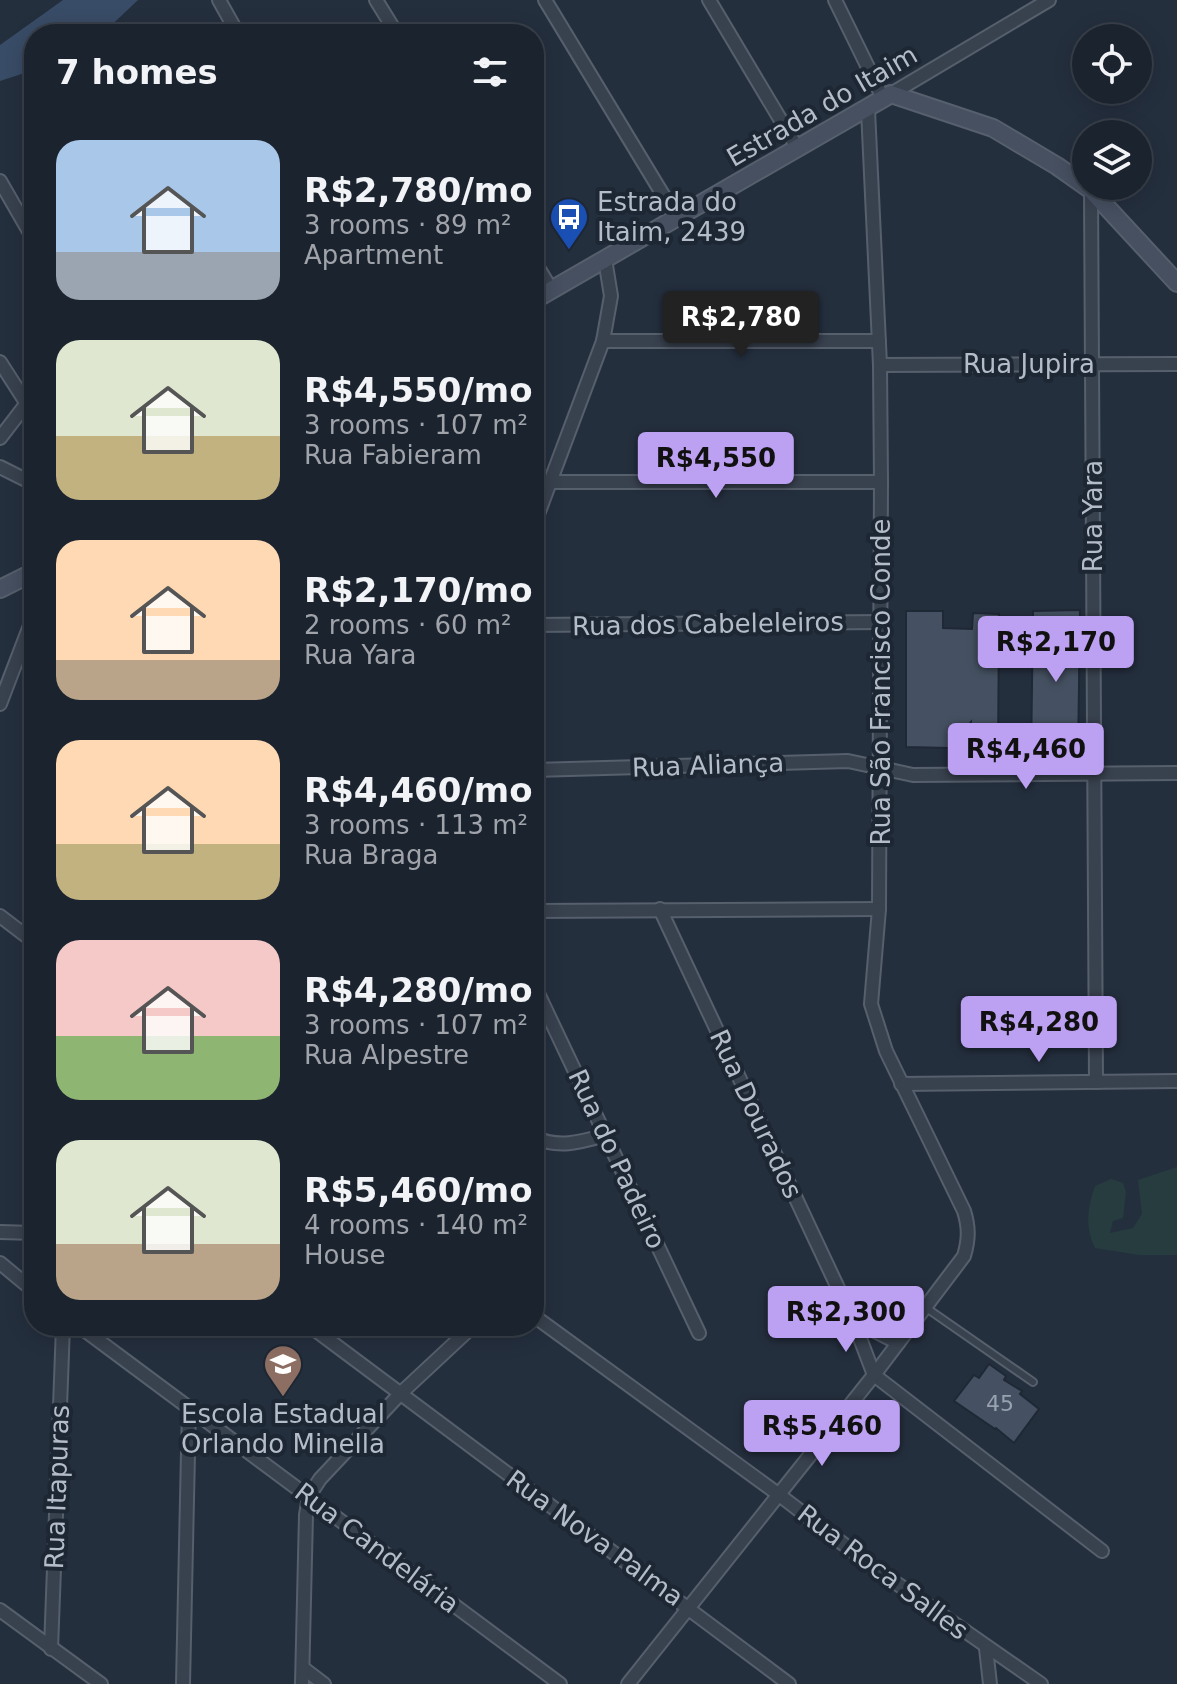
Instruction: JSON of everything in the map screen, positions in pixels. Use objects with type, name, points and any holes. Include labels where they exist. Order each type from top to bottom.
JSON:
[{"type":"street","points":[[219,0],[232,24]]},
{"type":"street","points":[[376,0],[391,24]]},
{"type":"street","points":[[545,0],[677,218]]},
{"type":"street","points":[[709,0],[798,149]]},
{"type":"street","points":[[835,0],[887,96],[993,128],[1072,177]]},
{"type":"street","name":"Estrada do Itaim","points":[[544,294],[868,110],[1049,0]]},
{"type":"street","name":"Rua São Francisco Conde","points":[[868,110],[880,365],[882,622],[879,909],[871,1004],[877,1029],[964,1211],[969,1233],[964,1256],[925,1307]]},
{"type":"street","points":[[0,181],[24,223]]},
{"type":"street","name":"Rua Yara","points":[[1091,200],[1096,1082]]},
{"type":"street","points":[[1100,200],[1177,283]]},
{"type":"street","points":[[544,501],[603,341],[611,296],[605,259]]},
{"type":"street","points":[[544,277],[551,289]]},
{"type":"street","points":[[603,341],[879,341]]},
{"type":"street","points":[[0,362],[24,400]]},
{"type":"street","name":"Rua Jupira","points":[[880,365],[1177,364]]},
{"type":"street","points":[[0,438],[24,415]]},
{"type":"street","points":[[0,467],[24,479]]},
{"type":"street","points":[[552,482],[881,482]]},
{"type":"street","points":[[0,589],[24,577]]},
{"type":"street","name":"Rua dos Cabeleleiros","points":[[544,625],[882,622]]},
{"type":"street","points":[[0,704],[24,641]]},
{"type":"street","name":"Rua Aliança","points":[[544,770],[848,761],[913,775],[1177,773]]},
{"type":"street","name":"Rua Dourados","points":[[660,909],[853,1320],[874,1375]]},
{"type":"street","points":[[544,911],[879,909]]},
{"type":"street","points":[[0,916],[24,934]]},
{"type":"street","name":"Rua do Padeiro","points":[[544,1006],[699,1333]]},
{"type":"street","points":[[901,1084],[1177,1081]]},
{"type":"street","points":[[544,1142],[561,1145],[606,1135]]},
{"type":"street","points":[[0,1232],[24,1233]]},
{"type":"street","points":[[0,1263],[24,1283]]},
{"type":"street","points":[[628,1684],[925,1307]]},
{"type":"street","points":[[853,1320],[898,1343]]},
{"type":"street","name":"Rua Roca Salles","points":[[544,1323],[876,1569],[1041,1684]]},
{"type":"street","name":"Rua Itapuras","points":[[51,1649],[63,1336]]},
{"type":"street","name":"Rua Candelária","points":[[93,1336],[560,1684]]},
{"type":"street","name":"Rua Nova Palma","points":[[323,1336],[789,1684]]},
{"type":"street","points":[[302,1684],[305,1529],[309,1496],[320,1479],[400,1394],[462,1336]]},
{"type":"street","points":[[874,1375],[1102,1551]]},
{"type":"street","points":[[183,1684],[189,1407]]},
{"type":"street","points":[[0,1610],[101,1684]]},
{"type":"street","points":[[986,1648],[990,1684]]},
{"type":"street","points":[[303,1668],[324,1684]]},
{"type":"lane","points":[[925,1307],[1033,1382]]},
{"type":"green space","points":[[1177,1167],[1177,1255],[1139,1255],[1095,1248],[1088,1217],[1095,1186],[1111,1179],[1123,1183],[1126,1192],[1123,1218],[1113,1221],[1110,1233],[1133,1228],[1142,1214],[1138,1180]]},
{"type":"water","points":[[63,0],[138,0],[113,24],[29,24]]},
{"type":"water","points":[[24,28],[24,73],[0,81],[0,45]]},
{"type":"building","points":[[1080,610],[1078,757],[1031,758],[1033,611]]},
{"type":"building","points":[[906,611],[943,611],[943,628],[972,629],[973,613],[999,614],[998,759],[971,759],[971,722],[949,748],[906,747]]},
{"type":"building","points":[[989,1364],[1006,1376],[1004,1380],[1022,1391],[1020,1394],[1039,1409],[1014,1443],[954,1401],[974,1375],[979,1378]]},
{"type":"place","name":"Estrada do Itaim, 2439","points":[[569,251]]},
{"type":"place","name":"Escola Estadual Orlando Minella","points":[[283,1398]]}]
